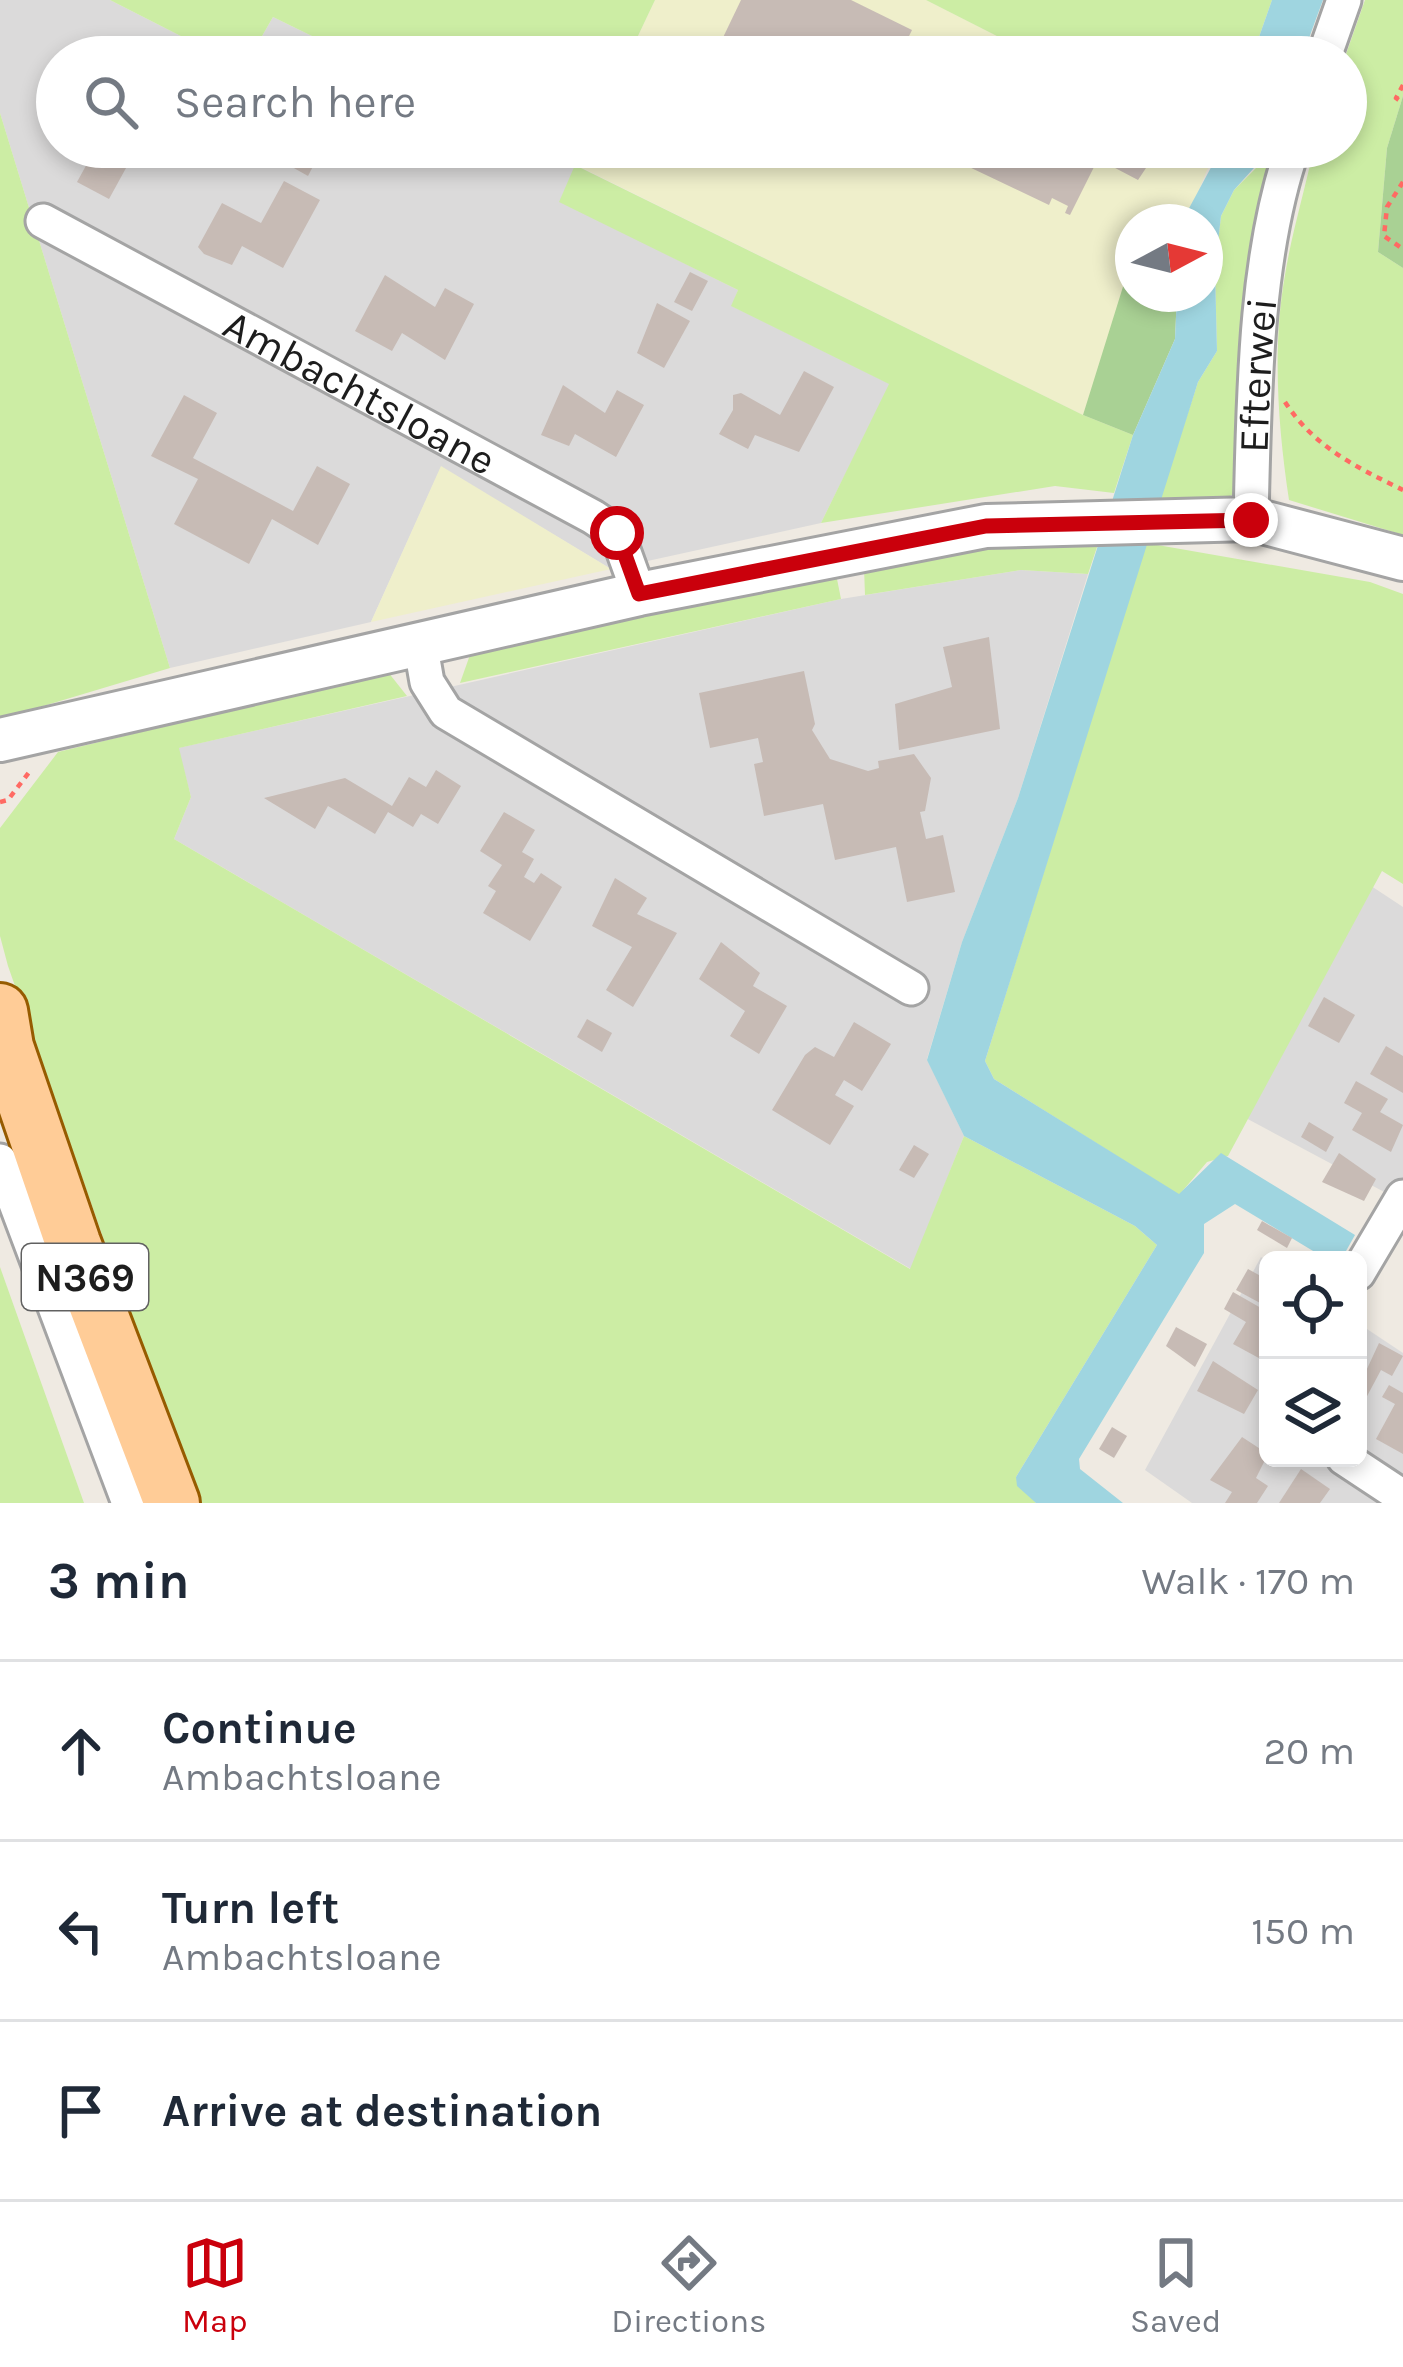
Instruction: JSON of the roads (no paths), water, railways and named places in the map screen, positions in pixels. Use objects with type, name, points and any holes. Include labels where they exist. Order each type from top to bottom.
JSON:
[{"type":"main road","name":"N369","points":[[2,1032],[73,1243],[172,1503]]},
{"type":"street","points":[[1331,36],[1344,0]]},
{"type":"street","name":"Efterwei","points":[[1251,520],[1259,359],[1276,193],[1285,168]]},
{"type":"street","name":"Ambachtsloane","points":[[43,221],[605,525],[617,533],[639,594]]},
{"type":"street","points":[[0,740],[639,594],[986,526],[1087,520],[1251,520],[1403,559]]},
{"type":"street","points":[[420,643],[427,682],[446,712],[911,988]]},
{"type":"street","points":[[0,1161],[129,1503]]},
{"type":"street","points":[[1367,1259],[1403,1197]]},
{"type":"street","points":[[1358,1467],[1403,1497]]},
{"type":"water","points":[[1272,0],[1323,0],[1310,36],[1259,36]]},
{"type":"water","points":[[1211,168],[1254,168],[1234,190],[1223,212],[1223,204],[1191,204]]},
{"type":"water","points":[[1176,312],[1216,312],[1217,351],[1198,382],[985,1061],[994,1079],[1179,1194],[1221,1153],[1355,1235],[1346,1251],[1313,1251],[1235,1204],[1204,1224],[1204,1253],[1079,1459],[1080,1469],[1123,1503],[1036,1503],[1017,1486],[1016,1477],[1157,1245],[1135,1226],[964,1136],[927,1060],[962,942],[1018,798],[1133,435],[1175,339]]}]
